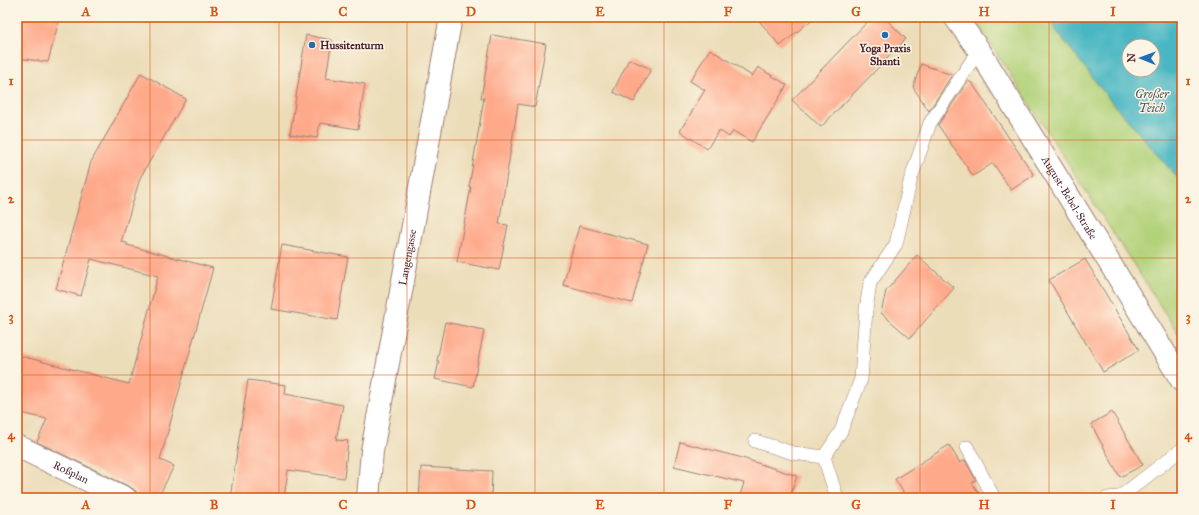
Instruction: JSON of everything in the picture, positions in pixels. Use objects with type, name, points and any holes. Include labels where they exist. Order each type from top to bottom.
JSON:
[{"type":"street","name":"Langengasse","points":[[368,498],[372,451],[450,17]]},
{"type":"street","name":"August-Bebel-Straße","points":[[955,17],[979,50],[1182,381]]},
{"type":"street","name":"Roßplan","points":[[17,446],[125,498]]},
{"type":"lane","points":[[824,457],[841,431],[861,379],[866,310],[870,283],[896,244],[911,178],[930,123],[979,50]]},
{"type":"lane","points":[[755,441],[793,453],[824,457]]},
{"type":"lane","points":[[967,447],[994,498]]},
{"type":"lane","points":[[1107,498],[1120,497],[1182,449]]},
{"type":"lane","points":[[824,457],[837,498]]},
{"type":"green space","points":[[973,17],[1182,17],[1182,339]]},
{"type":"water","name":"Großer Teich","points":[[1046,17],[1182,17],[1182,183],[1106,95]]},
{"type":"building","points":[[17,17],[60,17],[48,62],[17,58]]},
{"type":"building","points":[[756,17],[815,17],[780,46]]},
{"type":"building","points":[[872,17],[884,17],[906,39],[821,127],[792,100]]},
{"type":"building","points":[[306,35],[332,40],[326,78],[365,84],[358,129],[320,123],[317,138],[290,134]]},
{"type":"building","points":[[492,35],[546,44],[535,107],[518,104],[499,224],[508,225],[499,270],[457,262],[471,187],[469,187],[484,98],[481,98]]},
{"type":"building","points":[[710,49],[752,76],[758,67],[787,85],[752,142],[733,131],[729,137],[719,130],[707,149],[680,131],[705,90],[690,81]]},
{"type":"building","points":[[629,59],[651,69],[634,102],[613,92]]},
{"type":"building","points":[[921,64],[952,75],[929,111],[913,87]]},
{"type":"building","points":[[141,73],[186,99],[140,178],[121,242],[127,243],[127,245],[213,268],[160,460],[174,466],[158,498],[137,498],[136,491],[130,487],[37,442],[47,419],[17,412],[17,355],[129,384],[158,276],[91,259],[81,296],[56,289],[91,162]]},
{"type":"building","points":[[968,81],[972,83],[1034,175],[1011,190],[993,163],[973,176],[938,125]]},
{"type":"building","points":[[579,226],[648,244],[632,303],[563,285]]},
{"type":"building","points":[[282,245],[348,257],[337,320],[271,309]]},
{"type":"building","points":[[917,255],[954,288],[910,338],[881,313],[886,291]]},
{"type":"building","points":[[1085,259],[1139,350],[1103,372],[1049,280]]},
{"type":"building","points":[[445,322],[484,330],[473,387],[435,379]]},
{"type":"building","points":[[248,380],[286,385],[285,394],[343,405],[336,440],[348,441],[344,478],[288,470],[284,498],[230,498]]},
{"type":"building","points":[[1112,412],[1143,465],[1120,477],[1091,424]]},
{"type":"building","points":[[680,442],[739,457],[797,476],[790,498],[739,498],[744,483],[674,466]]},
{"type":"building","points":[[949,445],[960,463],[965,460],[976,480],[972,483],[982,498],[907,498],[895,479]]},
{"type":"building","points":[[421,467],[492,471],[491,498],[419,498]]},
{"type":"place","name":"Yoga Praxis Shanti","points":[[885,35]]},
{"type":"place","name":"Hussitenturm","points":[[312,45]]}]
